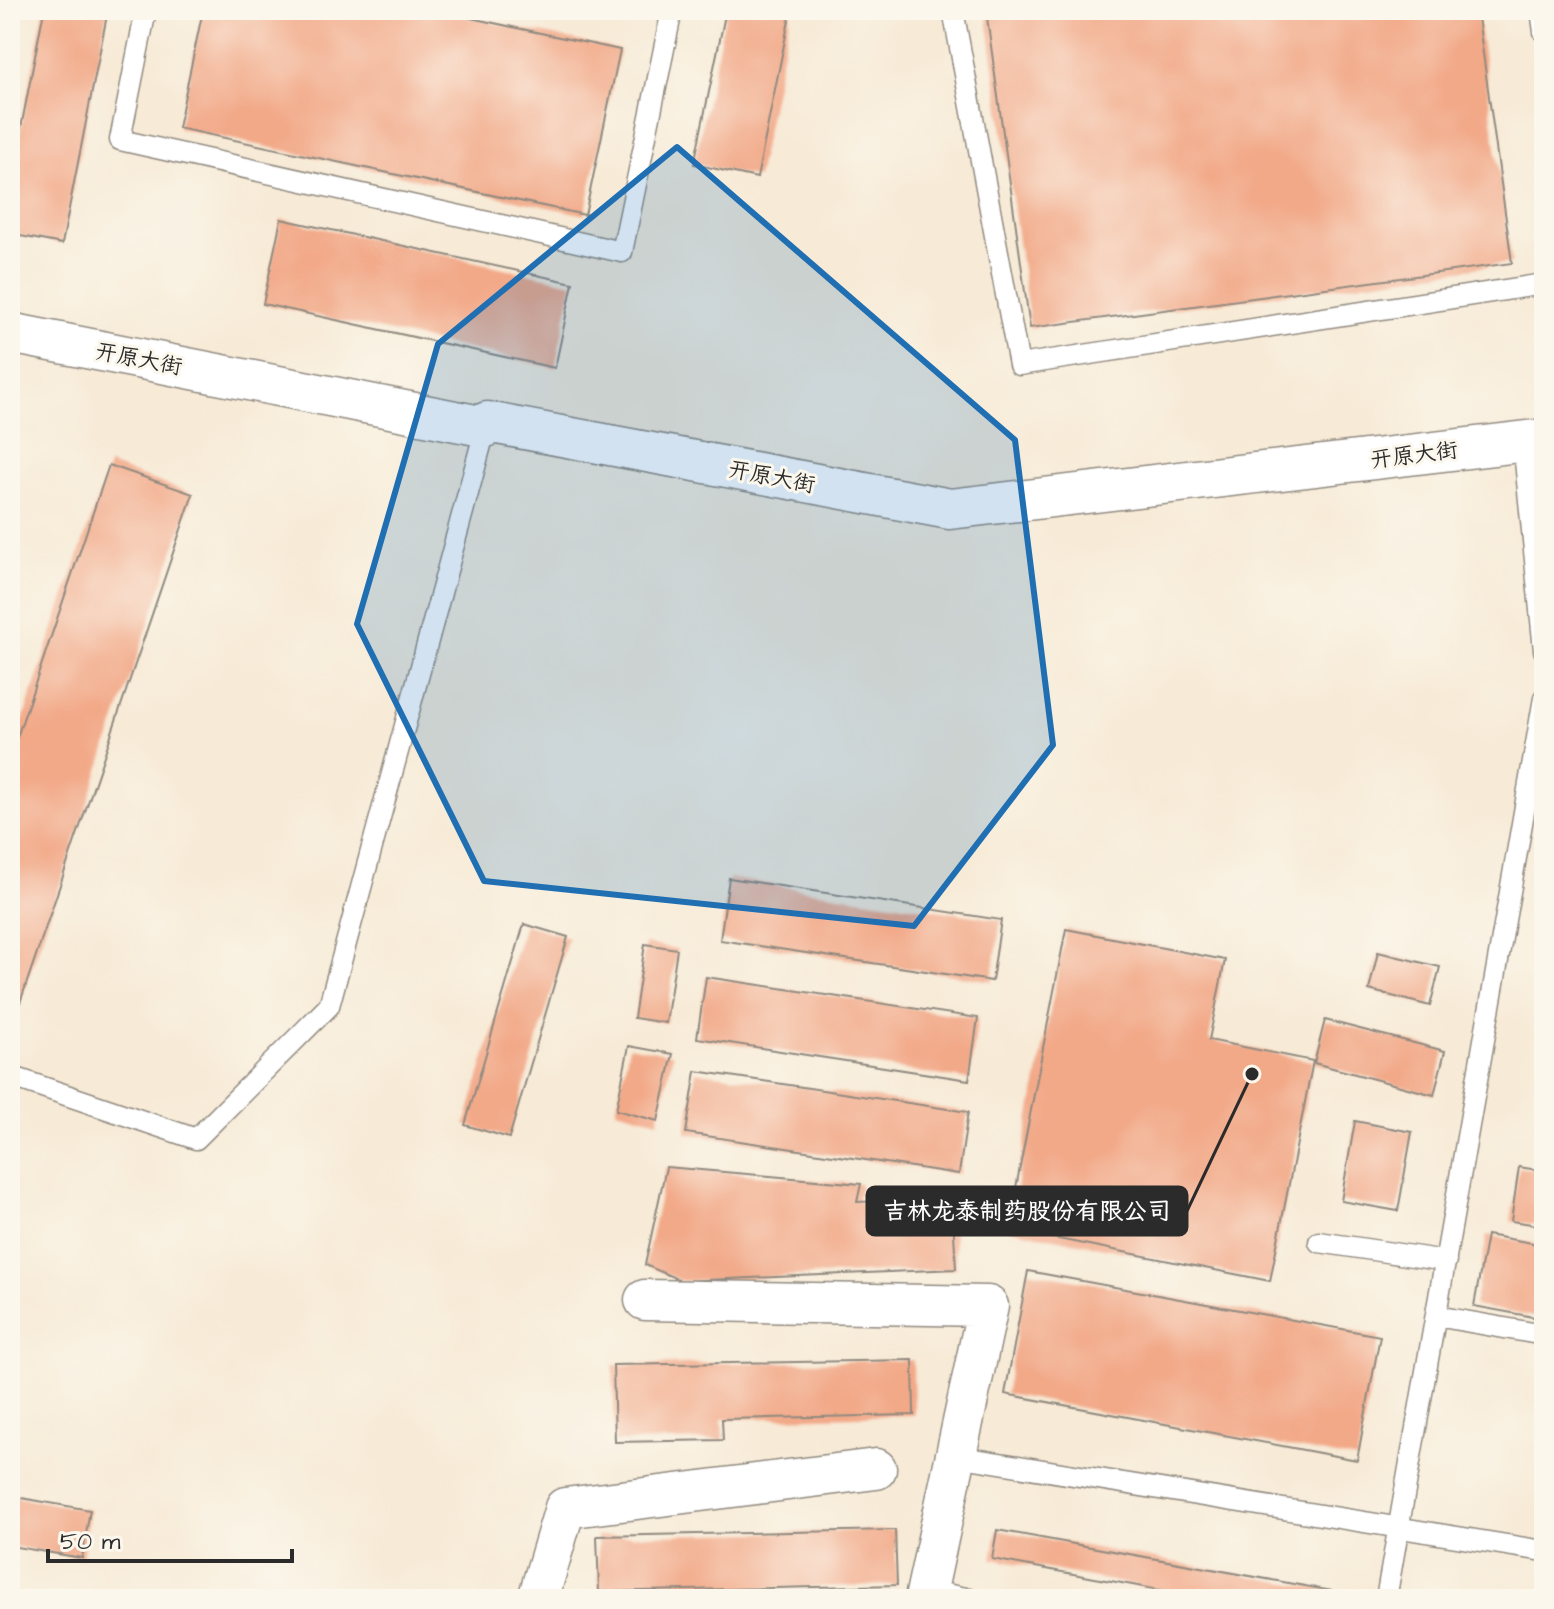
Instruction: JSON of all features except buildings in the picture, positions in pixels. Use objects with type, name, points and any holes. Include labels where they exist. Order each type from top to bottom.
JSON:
[{"type":"street","name":"开原大街","points":[[10,333],[950,509],[1533,440]]},
{"type":"street","points":[[645,1300],[988,1306],[926,1595]]},
{"type":"street","points":[[538,1599],[565,1508],[876,1469]]},
{"type":"lane","points":[[146,10],[120,140],[622,252],[672,10]]},
{"type":"lane","points":[[953,10],[1019,365],[1544,284]]},
{"type":"lane","points":[[1541,10],[1544,32]]},
{"type":"lane","points":[[10,1076],[196,1139],[329,1006],[486,424]]},
{"type":"lane","points":[[1533,440],[1544,650]]},
{"type":"lane","points":[[1386,1599],[1544,698]]},
{"type":"lane","points":[[1319,1242],[1446,1261]]},
{"type":"lane","points":[[1436,1316],[1544,1335]]},
{"type":"lane","points":[[956,1456],[1544,1551]]},
{"type":"lane","points":[[926,1595],[971,1599]]},
{"type":"highlighted area","points":[[677,147],[1015,440],[1053,745],[914,926],[484,881],[357,624],[438,344]]},
{"type":"place","name":"吉林龙泰制药股份有限公司","points":[[1252,1074]]}]
